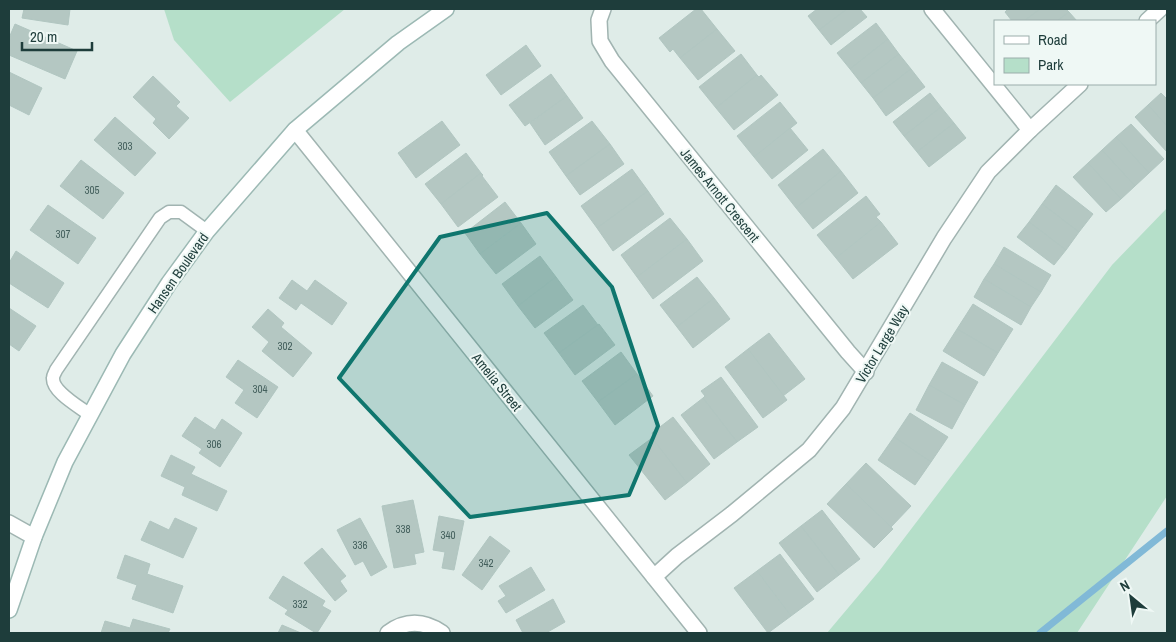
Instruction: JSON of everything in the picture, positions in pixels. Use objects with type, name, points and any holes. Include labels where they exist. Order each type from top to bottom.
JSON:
[{"type":"street","name":"Hansen Boulevard","points":[[9,610],[34,537],[65,462],[128,346],[207,231],[295,130],[398,43],[446,9]]},
{"type":"street","name":"James Arnott Crescent","points":[[603,9],[598,20],[600,41],[612,61],[866,372]]},
{"type":"street","points":[[932,9],[1030,130]]},
{"type":"street","points":[[1148,20],[1160,9]]},
{"type":"street","name":"Victor Large Way","points":[[654,577],[677,556],[732,514],[809,450],[843,408],[944,238],[988,172],[1079,85]]},
{"type":"street","name":"Amelia Street","points":[[295,130],[699,633]]},
{"type":"street","points":[[9,523],[34,537]]},
{"type":"street","points":[[388,633],[410,623],[419,623],[433,627],[442,633]]},
{"type":"lane","points":[[90,415],[60,393],[53,379],[56,370],[160,218],[169,212],[181,212],[207,231]]},
{"type":"highlighted area","points":[[547,213],[612,287],[658,426],[629,495],[470,517],[339,378],[440,237]]},
{"type":"green space","points":[[164,9],[345,9],[230,102],[174,40]]},
{"type":"green space","points":[[1167,208],[1167,496],[1077,633],[827,633],[880,570],[1112,265]]},
{"type":"building","points":[[24,9],[70,9],[68,25],[22,18]]},
{"type":"building","points":[[696,9],[701,9],[717,29],[680,58],[673,49],[670,52],[659,38]]},
{"type":"building","points":[[817,9],[847,9],[819,30],[808,16]]},
{"type":"building","points":[[847,9],[860,9],[867,17],[831,45],[819,30]]},
{"type":"building","points":[[1008,9],[1040,9],[1025,20],[1011,20],[1005,12]]},
{"type":"building","points":[[1040,9],[1066,9],[1069,12],[1058,20],[1025,20]]},
{"type":"building","points":[[1069,12],[1076,20],[1058,20]]},
{"type":"building","points":[[876,23],[888,39],[850,69],[837,53]]},
{"type":"building","points":[[15,24],[77,51],[65,79],[9,55],[9,38]]},
{"type":"building","points":[[717,29],[735,51],[698,80],[680,58]]},
{"type":"building","points":[[888,39],[899,54],[861,83],[850,69]]},
{"type":"building","points":[[526,45],[541,66],[501,95],[486,75]]},
{"type":"building","points":[[741,54],[757,75],[716,108],[699,87]]},
{"type":"building","points":[[899,54],[911,69],[873,98],[861,83]]},
{"type":"building","points":[[911,69],[925,87],[886,116],[873,98]]},
{"type":"building","points":[[9,72],[42,88],[29,115],[9,105]]},
{"type":"building","points":[[551,74],[567,96],[525,126],[509,105]]},
{"type":"building","points":[[757,75],[759,77],[761,75],[778,95],[734,130],[716,108]]},
{"type":"building","points":[[153,76],[180,102],[176,106],[189,118],[169,139],[153,123],[156,119],[133,97]]},
{"type":"building","points":[[930,93],[941,107],[904,136],[893,122]]},
{"type":"building","points":[[1161,93],[1167,99],[1167,126],[1148,105]]},
{"type":"building","points":[[567,96],[583,118],[545,145],[530,123]]},
{"type":"building","points":[[780,102],[797,123],[754,157],[737,136]]},
{"type":"building","points":[[1148,105],[1167,126],[1167,152],[1135,117]]},
{"type":"building","points":[[941,107],[954,123],[917,152],[904,136]]},
{"type":"building","points":[[115,117],[156,153],[135,176],[94,140]]},
{"type":"building","points":[[442,121],[460,145],[416,178],[398,153]]},
{"type":"building","points":[[592,121],[610,144],[566,176],[549,152]]},
{"type":"building","points":[[954,123],[966,138],[929,167],[917,152]]},
{"type":"building","points":[[1131,124],[1164,159],[1149,173],[1116,137]]},
{"type":"building","points":[[790,128],[808,150],[772,179],[754,157]]},
{"type":"building","points":[[1116,137],[1149,173],[1135,186],[1102,150]]},
{"type":"building","points":[[610,144],[624,164],[580,195],[566,176]]},
{"type":"building","points":[[823,149],[841,171],[796,208],[778,185]]},
{"type":"building","points":[[1102,150],[1135,186],[1121,199],[1088,163]]},
{"type":"building","points":[[466,153],[481,173],[441,204],[425,184]]},
{"type":"building","points":[[81,160],[124,193],[103,219],[60,186]]},
{"type":"building","points":[[1088,163],[1121,199],[1106,212],[1073,177]]},
{"type":"building","points":[[632,169],[648,191],[597,228],[581,206]]},
{"type":"building","points":[[841,171],[858,193],[813,229],[796,208]]},
{"type":"building","points":[[481,173],[498,197],[458,227],[441,204]]},
{"type":"building","points":[[1056,185],[1093,214],[1079,232],[1042,204]]},
{"type":"building","points":[[648,191],[664,214],[613,251],[597,228]]},
{"type":"building","points":[[866,196],[880,214],[876,217],[881,222],[836,258],[817,235]]},
{"type":"building","points":[[505,202],[521,223],[480,254],[465,233]]},
{"type":"building","points":[[1042,204],[1079,232],[1066,250],[1029,222]]},
{"type":"building","points":[[48,205],[96,238],[78,264],[30,230]]},
{"type":"building","points":[[670,218],[687,239],[637,277],[621,255]]},
{"type":"building","points":[[881,222],[898,244],[853,279],[836,258]]},
{"type":"building","points":[[1029,222],[1066,250],[1054,265],[1017,237]]},
{"type":"building","points":[[521,223],[536,244],[496,274],[480,254]]},
{"type":"building","points":[[687,239],[703,261],[653,299],[637,277]]},
{"type":"building","points":[[1004,247],[1051,275],[1041,292],[994,264]]},
{"type":"building","points":[[16,251],[64,283],[48,308],[9,283],[9,263]]},
{"type":"building","points":[[540,256],[556,277],[518,306],[502,284]]},
{"type":"building","points":[[994,264],[1041,292],[1031,307],[984,279]]},
{"type":"building","points":[[556,277],[573,300],[535,328],[518,306]]},
{"type":"building","points":[[697,277],[714,298],[677,327],[660,305]]},
{"type":"building","points":[[984,279],[1031,307],[1021,325],[974,297]]},
{"type":"building","points":[[292,280],[307,291],[315,280],[347,303],[332,325],[301,303],[296,310],[279,298]]},
{"type":"building","points":[[714,298],[730,319],[693,348],[677,327]]},
{"type":"building","points":[[973,304],[1013,329],[998,353],[957,329]]},
{"type":"building","points":[[583,305],[598,325],[559,353],[544,333]]},
{"type":"building","points":[[9,308],[36,326],[19,351],[9,344]]},
{"type":"building","points":[[268,309],[284,323],[281,327],[312,353],[293,377],[262,351],[269,342],[252,327]]},
{"type":"building","points":[[599,324],[615,345],[575,375],[559,353]]},
{"type":"building","points":[[957,329],[998,353],[984,376],[943,351]]},
{"type":"building","points":[[769,333],[805,379],[783,396],[748,349]]},
{"type":"building","points":[[748,349],[787,400],[763,418],[725,367]]},
{"type":"building","points":[[621,352],[637,374],[598,402],[582,381]]},
{"type":"building","points":[[238,360],[278,387],[257,418],[235,403],[244,390],[226,377]]},
{"type":"building","points":[[942,362],[978,382],[965,405],[929,385]]},
{"type":"building","points":[[637,374],[653,396],[615,425],[598,402]]},
{"type":"building","points":[[721,377],[758,427],[737,442],[703,398],[705,396],[701,391]]},
{"type":"building","points":[[929,385],[965,405],[952,429],[916,410]]},
{"type":"building","points":[[703,398],[737,442],[714,459],[681,415]]},
{"type":"building","points":[[910,413],[948,437],[931,462],[894,437]]},
{"type":"building","points":[[195,417],[215,430],[222,419],[242,433],[220,467],[199,453],[202,449],[182,436]]},
{"type":"building","points":[[673,417],[710,464],[687,483],[652,438],[654,436],[652,433]]},
{"type":"building","points":[[894,437],[931,462],[915,485],[878,460]]},
{"type":"building","points":[[652,438],[687,483],[665,500],[629,455]]},
{"type":"building","points":[[171,455],[195,467],[191,474],[227,491],[217,511],[182,495],[185,487],[161,476]]},
{"type":"building","points":[[866,463],[911,506],[891,527],[846,484]]},
{"type":"building","points":[[846,484],[893,529],[874,548],[827,504]]},
{"type":"building","points":[[413,500],[424,552],[414,554],[416,564],[394,568],[382,506]]},
{"type":"building","points":[[822,510],[860,559],[839,575],[801,526]]},
{"type":"building","points":[[439,516],[464,521],[454,570],[442,568],[445,552],[433,550]]},
{"type":"building","points":[[175,518],[197,528],[183,558],[141,540],[150,521],[169,530]]},
{"type":"building","points":[[360,518],[387,567],[371,576],[363,561],[355,565],[337,530]]},
{"type":"building","points":[[801,526],[839,575],[817,592],[779,543]]},
{"type":"building","points":[[490,536],[510,551],[482,590],[462,575]]},
{"type":"building","points":[[322,548],[346,576],[340,581],[347,591],[335,601],[304,563]]},
{"type":"building","points":[[780,554],[814,599],[791,616],[757,571]]},
{"type":"building","points":[[125,555],[150,564],[147,574],[183,586],[173,613],[132,599],[137,585],[117,578]]},
{"type":"building","points":[[531,567],[545,590],[506,613],[498,601],[506,596],[499,586]]},
{"type":"building","points":[[757,571],[791,616],[768,633],[734,588]]},
{"type":"building","points":[[283,576],[325,601],[322,606],[331,611],[317,633],[285,614],[288,610],[269,598]]},
{"type":"building","points":[[553,599],[565,622],[546,633],[523,633],[516,620]]},
{"type":"building","points":[[133,619],[170,629],[168,633],[101,633],[105,621],[130,628]]},
{"type":"building","points":[[282,625],[301,633],[278,633]]},
{"type":"waterway","points":[[1040,633],[1167,531]]}]
